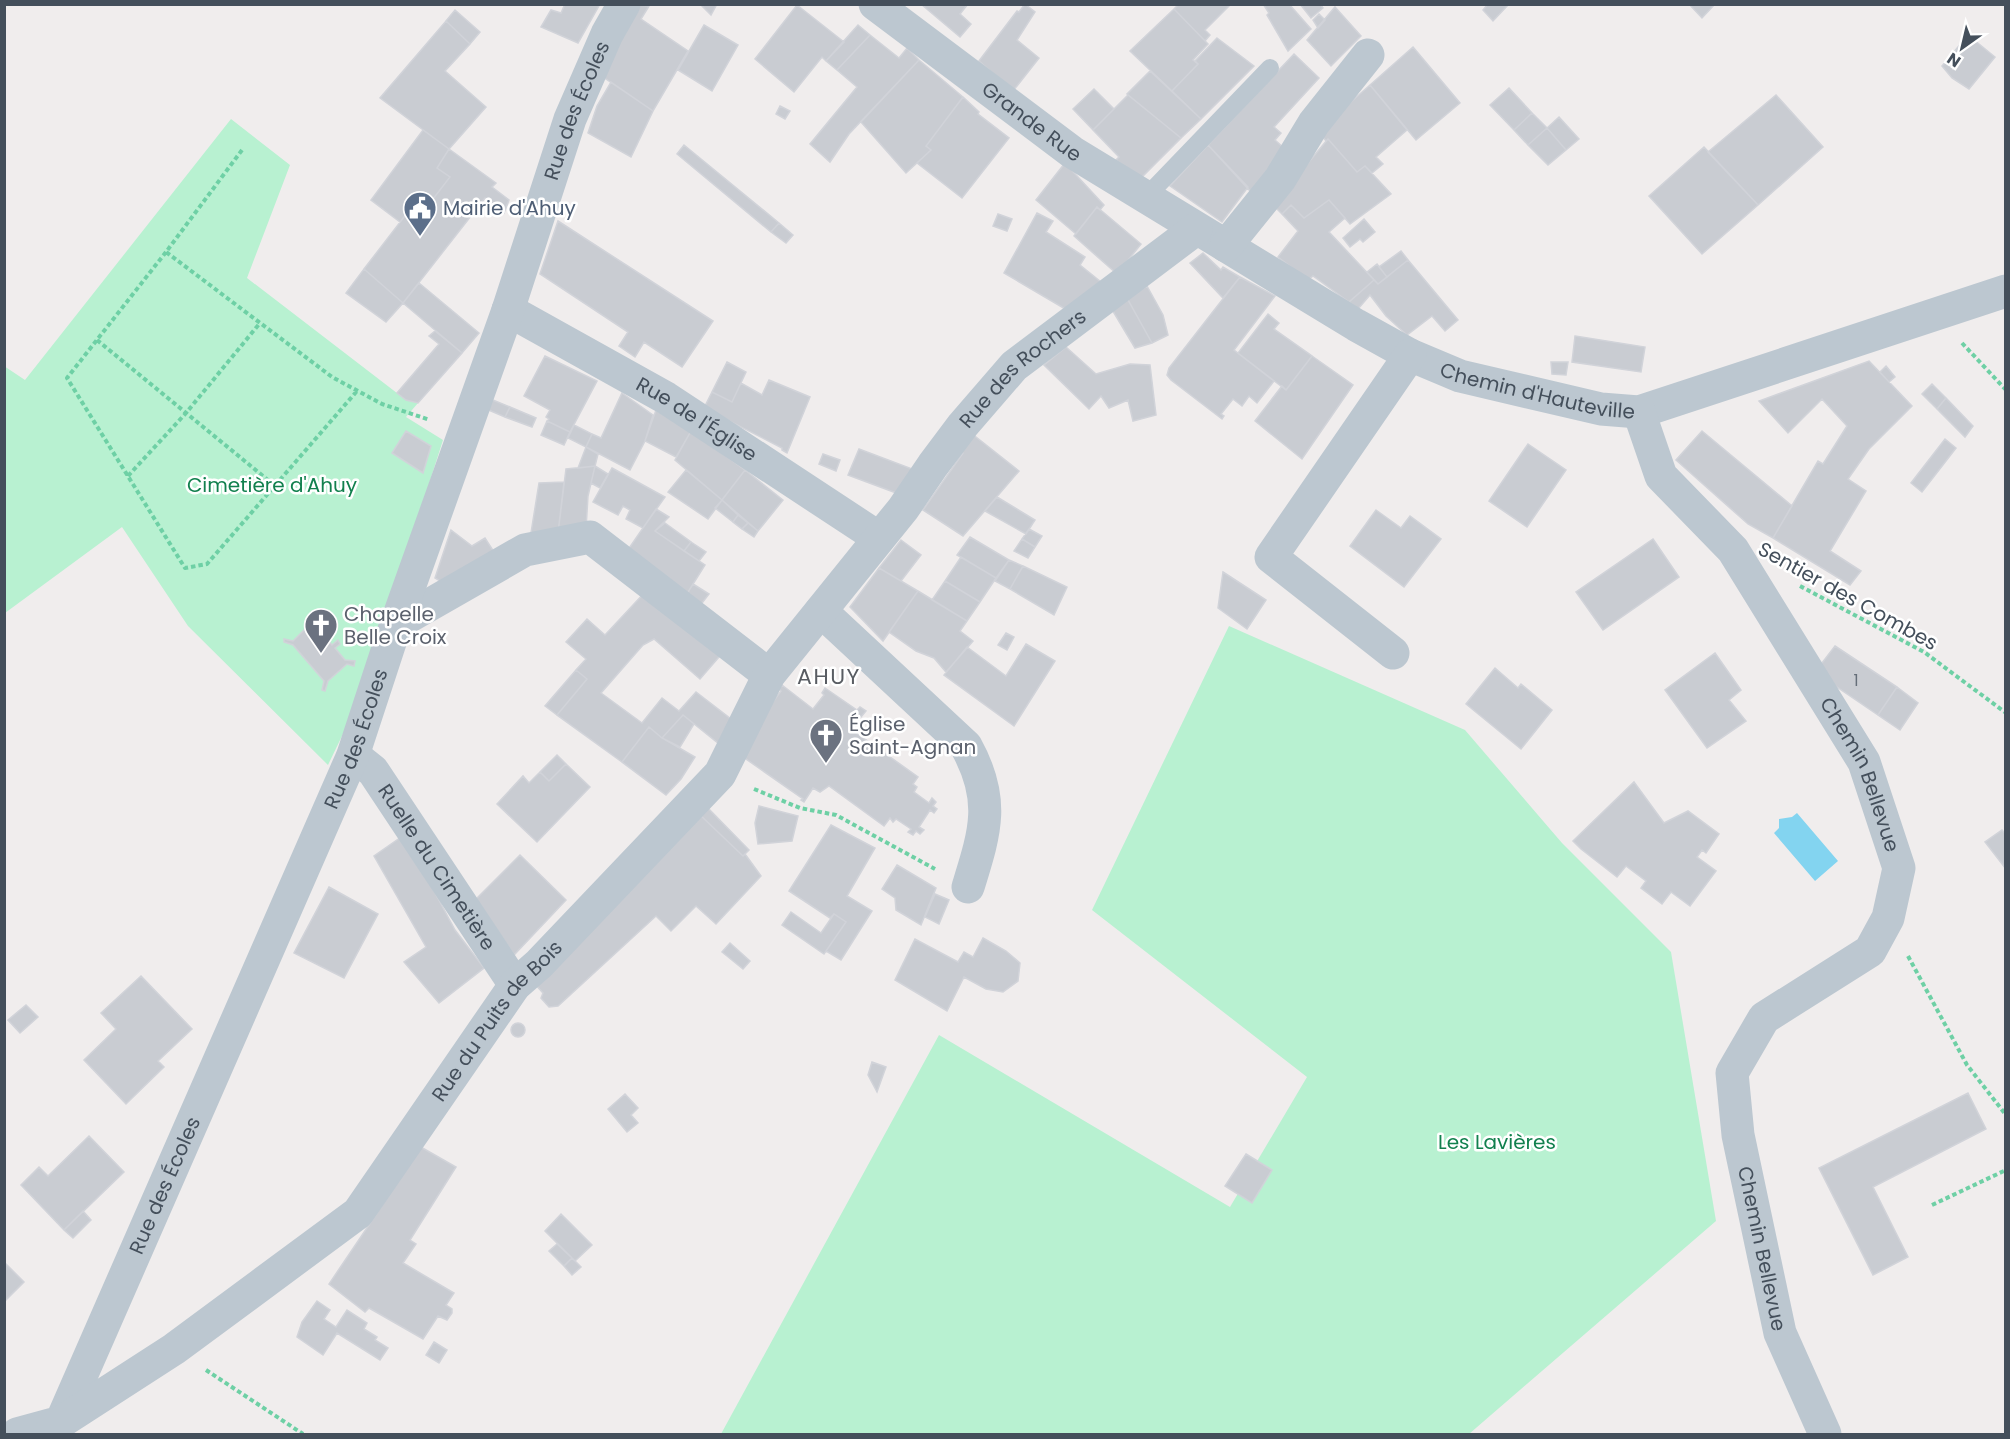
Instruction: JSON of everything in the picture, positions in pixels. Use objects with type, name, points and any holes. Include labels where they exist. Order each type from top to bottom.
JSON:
[{"type":"street","name":"Rue des Écoles","points":[[55,1428],[353,755],[396,624],[508,310],[570,119],[607,34],[624,4]]},
{"type":"street","name":"Grande Rue","points":[[875,4],[1071,152],[1196,229]]},
{"type":"street","points":[[1226,246],[1280,179],[1314,123],[1368,55]]},
{"type":"street","name":"Chemin d'Hauteville","points":[[1196,229],[1410,355],[1471,378],[1601,410],[1639,412],[2006,291]]},
{"type":"street","name":"Rue des Rochers","points":[[879,538],[903,509],[956,435],[1014,366],[1196,229]]},
{"type":"street","name":"Rue de l'Église","points":[[508,310],[666,398],[879,538]]},
{"type":"street","points":[[1393,653],[1271,557],[1410,355]]},
{"type":"street","name":"Chemin Bellevue","points":[[1639,412],[1661,476],[1733,550],[1863,762],[1899,868],[1888,918],[1870,951],[1764,1018],[1732,1073],[1738,1135],[1780,1333],[1825,1434]]},
{"type":"street","points":[[396,624],[525,550],[590,537],[769,675]]},
{"type":"street","name":"Rue du Puits de Bois","points":[[17,1434],[55,1428],[174,1349],[358,1213],[515,986],[539,964],[720,774],[769,675],[879,538]]},
{"type":"street","points":[[821,611],[966,746],[976,764],[983,784],[986,803],[985,826],[968,887]]},
{"type":"street","name":"Ruelle du Cimetière","points":[[353,755],[373,771],[515,986]]},
{"type":"lane","points":[[1145,198],[1270,68]]},
{"type":"path","points":[[242,150],[166,252],[67,378],[185,568],[207,564],[357,391]]},
{"type":"path","points":[[166,252],[333,377],[382,404],[465,430]]},
{"type":"path","points":[[1935,314],[2006,390]]},
{"type":"path","points":[[128,476],[186,413],[260,323]]},
{"type":"path","points":[[98,340],[274,485]]},
{"type":"path","name":"Sentier des Combes","points":[[1793,582],[1924,652],[2006,713]]},
{"type":"path","points":[[720,774],[800,808],[836,815],[968,887]]},
{"type":"path","points":[[1888,918],[1967,1065],[2006,1115]]},
{"type":"path","points":[[1932,1205],[2006,1170]]},
{"type":"path","points":[[174,1349],[303,1434]]},
{"type":"green space","name":"Cimetière d'Ahuy","points":[[231,119],[290,165],[247,278],[406,400],[418,403],[406,417],[443,440],[370,669],[356,707],[328,765],[188,626],[122,527],[5,613],[4,366],[25,380]]},
{"type":"green space","name":"Les Lavières","points":[[1229,626],[1465,730],[1562,843],[1671,952],[1716,1221],[1469,1434],[721,1434],[939,1035],[1230,1207],[1307,1077],[1092,910]]},
{"type":"water","points":[[1797,813],[1838,861],[1815,881],[1774,833],[1779,828],[1779,819],[1792,817]]},
{"type":"building","points":[[565,4],[600,4],[578,43],[541,27],[551,10],[561,13]]},
{"type":"building","points":[[632,4],[649,6],[641,19],[688,51],[653,111],[603,77]]},
{"type":"building","points":[[700,4],[717,4],[711,15]]},
{"type":"building","points":[[921,4],[968,4],[960,14],[971,24],[960,37]]},
{"type":"building","points":[[1025,4],[1035,12],[1017,40],[1039,58],[1013,91],[979,61],[1017,11],[1019,12]]},
{"type":"building","points":[[1179,4],[1231,4],[1205,30],[1210,35],[1205,41],[1174,9]]},
{"type":"building","points":[[1263,4],[1289,4],[1311,29],[1288,51]]},
{"type":"building","points":[[1300,4],[1320,4],[1323,8],[1311,18]]},
{"type":"building","points":[[1488,4],[1509,4],[1493,21],[1483,10]]},
{"type":"building","points":[[1689,4],[1715,4],[1702,18]]},
{"type":"building","points":[[797,5],[844,42],[826,61],[822,57],[794,92],[755,59]]},
{"type":"building","points":[[1335,7],[1361,36],[1331,66],[1307,40]]},
{"type":"building","points":[[1174,9],[1208,44],[1193,60],[1198,64],[1172,91],[1130,51]]},
{"type":"building","points":[[455,10],[480,32],[470,44],[446,21]]},
{"type":"building","points":[[1319,14],[1325,20],[1318,28],[1313,20]]},
{"type":"building","points":[[446,21],[470,44],[445,71],[486,107],[449,149],[380,98]]},
{"type":"building","points":[[704,25],[738,45],[712,91],[678,70]]},
{"type":"building","points":[[858,25],[870,35],[837,70],[826,61]]},
{"type":"building","points":[[870,35],[899,58],[907,48],[919,60],[849,134],[830,162],[810,144],[857,87],[837,70]]},
{"type":"building","points":[[1968,35],[1995,57],[1969,89],[1952,78],[1942,66]]},
{"type":"building","points":[[1217,38],[1254,66],[1201,119],[1172,91],[1198,64],[1195,61]]},
{"type":"building","points":[[1413,47],[1460,103],[1416,140],[1370,85]]},
{"type":"building","points":[[1294,54],[1319,78],[1274,127],[1281,133],[1275,140],[1284,148],[1251,192],[1208,145]]},
{"type":"building","points":[[919,60],[963,97],[926,146],[931,150],[906,173],[861,122]]},
{"type":"building","points":[[1150,71],[1201,119],[1181,138],[1127,94]]},
{"type":"building","points":[[611,82],[653,111],[631,157],[588,133],[597,106]]},
{"type":"building","points":[[1370,85],[1407,130],[1376,157],[1383,164],[1372,173],[1365,166],[1357,172],[1318,131]]},
{"type":"building","points":[[1509,88],[1532,113],[1514,130],[1490,105]]},
{"type":"building","points":[[1094,89],[1114,109],[1093,130],[1073,109]]},
{"type":"building","points":[[1128,95],[1181,138],[1141,178],[1116,160],[1119,157],[1093,130]]},
{"type":"building","points":[[1776,95],[1823,147],[1758,205],[1708,152]]},
{"type":"building","points":[[963,97],[979,112],[978,114],[1009,138],[962,198],[917,163],[931,150],[926,146]]},
{"type":"building","points":[[780,106],[790,111],[785,119],[776,114]]},
{"type":"building","points":[[1532,113],[1547,128],[1528,145],[1514,130]]},
{"type":"building","points":[[1559,117],[1579,139],[1566,150],[1547,128]]},
{"type":"building","points":[[1547,128],[1566,150],[1548,165],[1528,145]]},
{"type":"building","points":[[423,130],[449,149],[437,168],[450,177],[423,212],[414,204],[400,222],[371,200]]},
{"type":"building","points":[[1328,139],[1357,172],[1365,166],[1391,194],[1350,224],[1329,200],[1304,218],[1291,205],[1282,214],[1273,205]]},
{"type":"building","points":[[684,145],[779,223],[771,232],[677,154]]},
{"type":"building","points":[[1208,145],[1248,187],[1222,222],[1170,186]]},
{"type":"building","points":[[1704,147],[1758,205],[1702,254],[1649,196]]},
{"type":"building","points":[[449,149],[496,183],[492,187],[509,200],[504,213],[485,198],[403,303],[364,269],[414,204],[423,212],[450,177],[437,168]]},
{"type":"building","points":[[1065,163],[1104,205],[1100,210],[1097,207],[1076,234],[1036,200]]},
{"type":"building","points":[[1329,200],[1345,218],[1329,232],[1374,280],[1349,302],[1313,276],[1308,280],[1278,257],[1298,231],[1282,214],[1291,205],[1304,218]]},
{"type":"building","points":[[1097,207],[1141,244],[1117,274],[1074,236]]},
{"type":"building","points":[[1037,213],[1053,221],[1046,232],[1085,257],[1080,265],[1101,282],[1067,310],[1004,273]]},
{"type":"building","points":[[998,214],[1012,219],[1007,231],[993,226]]},
{"type":"building","points":[[1364,219],[1375,232],[1363,242],[1360,239],[1350,247],[1343,238]]},
{"type":"building","points":[[558,221],[713,321],[682,367],[644,342],[635,357],[619,346],[628,332],[540,274]]},
{"type":"building","points":[[779,223],[793,235],[786,243],[771,232]]},
{"type":"building","points":[[1401,251],[1408,260],[1387,277],[1379,267]]},
{"type":"building","points":[[1203,253],[1221,270],[1223,267],[1240,277],[1223,298],[1190,263]]},
{"type":"building","points":[[1408,260],[1458,320],[1445,331],[1432,316],[1407,335],[1386,316],[1370,295],[1358,309],[1349,302],[1374,280],[1378,284]]},
{"type":"building","points":[[1377,264],[1387,277],[1378,284],[1367,272]]},
{"type":"building","points":[[364,269],[403,303],[386,322],[346,293]]},
{"type":"building","points":[[1240,277],[1275,296],[1234,350],[1274,381],[1257,403],[1249,396],[1242,406],[1233,399],[1221,414],[1224,416],[1222,419],[1167,375],[1169,368]]},
{"type":"building","points":[[419,283],[479,333],[462,353],[403,303]]},
{"type":"building","points":[[1147,286],[1163,315],[1168,335],[1152,343],[1127,298]]},
{"type":"building","points":[[1127,298],[1152,343],[1135,348],[1111,308]]},
{"type":"building","points":[[1268,314],[1279,323],[1274,329],[1312,356],[1286,390],[1238,353]]},
{"type":"building","points":[[435,331],[462,353],[418,403],[406,400],[397,393],[439,344],[429,336]]},
{"type":"building","points":[[1575,336],[1645,347],[1641,372],[1572,362]]},
{"type":"building","points":[[1066,347],[1096,374],[1130,364],[1150,365],[1156,415],[1133,421],[1128,400],[1109,408],[1101,396],[1089,409],[1044,365]]},
{"type":"building","points":[[545,356],[597,381],[570,432],[547,421],[549,419],[546,417],[550,410],[524,396]]},
{"type":"building","points":[[1312,356],[1353,385],[1302,459],[1255,421],[1282,386],[1286,390]]},
{"type":"building","points":[[1869,361],[1912,406],[1869,449],[1848,479],[1866,491],[1830,551],[1861,571],[1850,585],[1773,538],[1818,461],[1823,464],[1847,426],[1822,399],[1788,433],[1759,401]]},
{"type":"building","points":[[727,362],[746,372],[732,402],[712,392]]},
{"type":"building","points":[[1551,362],[1568,362],[1566,375],[1552,374]]},
{"type":"building","points":[[1886,366],[1895,377],[1889,382],[1880,372]]},
{"type":"building","points":[[769,380],[810,397],[787,453],[782,448],[704,408],[712,392],[732,402],[741,383],[762,395]]},
{"type":"building","points":[[1932,384],[1946,398],[1937,409],[1922,394]]},
{"type":"building","points":[[622,393],[653,415],[645,441],[630,470],[586,447],[592,434],[601,438]]},
{"type":"building","points":[[488,398],[510,407],[505,417],[484,408]]},
{"type":"building","points":[[1946,398],[1973,426],[1965,437],[1937,409]]},
{"type":"building","points":[[510,407],[536,418],[532,427],[505,417]]},
{"type":"building","points":[[656,410],[691,431],[676,457],[645,441]]},
{"type":"building","points":[[547,421],[570,432],[564,445],[541,435]]},
{"type":"building","points":[[574,425],[592,434],[586,447],[568,438]]},
{"type":"building","points":[[406,431],[431,446],[423,473],[392,453]]},
{"type":"building","points":[[691,431],[745,470],[722,500],[675,460]]},
{"type":"building","points":[[1702,431],[1792,506],[1773,538],[1748,524],[1676,460]]},
{"type":"building","points":[[971,433],[1019,471],[963,536],[923,510],[963,453],[957,447]]},
{"type":"building","points":[[1945,439],[1956,448],[1922,492],[1911,483]]},
{"type":"building","points":[[1528,444],[1566,470],[1527,527],[1489,501]]},
{"type":"building","points":[[586,447],[598,454],[595,466],[578,468]]},
{"type":"building","points":[[859,449],[915,470],[899,494],[848,475]]},
{"type":"building","points":[[823,454],[840,460],[836,471],[819,464]]},
{"type":"building","points":[[595,466],[608,474],[600,488],[591,483]]},
{"type":"building","points":[[595,466],[588,496],[586,529],[558,533],[566,469]]},
{"type":"building","points":[[612,468],[665,497],[643,528],[626,519],[630,510],[623,506],[618,515],[593,502]]},
{"type":"building","points":[[686,470],[722,500],[708,519],[668,492]]},
{"type":"building","points":[[745,470],[783,500],[758,531],[722,500]]},
{"type":"building","points":[[564,482],[558,533],[530,539],[539,483]]},
{"type":"building","points":[[997,497],[1035,520],[1026,534],[985,511]]},
{"type":"building","points":[[722,500],[738,515],[733,522],[715,508]]},
{"type":"building","points":[[656,509],[669,517],[655,531],[705,565],[685,597],[625,554]]},
{"type":"building","points":[[1376,510],[1401,528],[1410,516],[1441,539],[1404,587],[1350,546]]},
{"type":"building","points":[[738,515],[748,523],[742,529],[733,522]]},
{"type":"building","points":[[665,523],[691,542],[684,551],[655,531]]},
{"type":"building","points":[[748,523],[758,531],[754,537],[742,529]]},
{"type":"building","points":[[1029,529],[1042,536],[1035,547],[1022,539]]},
{"type":"building","points":[[451,530],[472,546],[485,538],[496,555],[448,586],[435,578]]},
{"type":"building","points":[[970,537],[1009,560],[996,578],[957,555]]},
{"type":"building","points":[[1022,539],[1035,547],[1028,558],[1014,551]]},
{"type":"building","points":[[1653,539],[1679,577],[1603,630],[1576,592]]},
{"type":"building","points":[[901,540],[921,555],[901,581],[879,568]]},
{"type":"building","points":[[691,542],[706,552],[699,561],[684,551]]},
{"type":"building","points":[[961,557],[996,578],[980,602],[945,581]]},
{"type":"building","points":[[1009,560],[1023,566],[1010,589],[995,581]]},
{"type":"building","points":[[1023,566],[1067,587],[1054,615],[1010,589]]},
{"type":"building","points":[[879,568],[918,591],[883,641],[850,607]]},
{"type":"building","points":[[1223,572],[1266,600],[1247,629],[1218,608]]},
{"type":"building","points":[[945,581],[980,602],[967,621],[932,600]]},
{"type":"building","points":[[693,584],[709,594],[699,607],[685,597]]},
{"type":"building","points":[[647,590],[725,650],[700,679],[654,639],[643,645],[601,693],[642,723],[662,698],[679,711],[696,692],[731,719],[718,743],[683,715],[662,738],[649,727],[622,762],[557,715],[587,679],[576,670],[586,659],[566,642],[587,619],[605,635]]},
{"type":"building","points":[[918,591],[967,621],[960,631],[973,641],[946,672],[934,658],[916,651],[889,632]]},
{"type":"building","name":"Chapelle Belle Croix","points":[[315,614],[313,623],[332,645],[338,640],[340,644],[335,648],[345,660],[355,661],[354,666],[347,664],[328,681],[325,691],[322,690],[324,681],[293,645],[284,642],[284,639],[293,641],[310,624],[312,615]]},
{"type":"building","points":[[1006,633],[1014,637],[1007,650],[998,645]]},
{"type":"building","points":[[1026,644],[1055,661],[1014,726],[944,675],[967,647],[1006,676]]},
{"type":"building","points":[[1835,646],[1897,687],[1878,715],[1815,672]]},
{"type":"building","points":[[1715,653],[1741,690],[1729,700],[1746,721],[1707,748],[1665,690]]},
{"type":"building","points":[[1495,668],[1518,688],[1521,684],[1552,710],[1521,749],[1466,704]]},
{"type":"building","points":[[576,670],[587,679],[557,715],[545,706]]},
{"type":"building","name":"Église Saint-Agnan","points":[[782,685],[813,709],[824,695],[822,693],[825,688],[857,710],[860,707],[866,711],[851,729],[918,777],[913,784],[917,787],[914,792],[929,803],[932,798],[936,802],[933,806],[937,809],[934,813],[930,810],[919,827],[924,830],[920,834],[916,831],[913,835],[908,832],[911,829],[896,819],[893,822],[890,818],[884,826],[829,786],[820,792],[813,788],[804,802],[801,800],[803,799],[736,752],[781,691],[779,689]]},
{"type":"building","points":[[1897,687],[1918,703],[1900,730],[1878,715]]},
{"type":"building","points":[[683,715],[694,724],[680,747],[662,738]]},
{"type":"building","points":[[649,727],[662,738],[695,757],[681,779],[666,795],[622,762]]},
{"type":"building","points":[[557,755],[566,764],[549,781],[540,772]]},
{"type":"building","points":[[566,764],[590,787],[537,842],[497,804],[523,776],[529,783],[540,772],[549,781]]},
{"type":"building","points":[[1634,782],[1664,823],[1688,811],[1719,834],[1706,853],[1702,850],[1697,857],[1716,871],[1690,906],[1671,892],[1662,904],[1641,888],[1646,881],[1626,866],[1617,877],[1573,841]]},
{"type":"building","points":[[705,805],[749,850],[743,856],[698,813]]},
{"type":"building","points":[[759,806],[798,816],[792,841],[758,844],[755,823]]},
{"type":"building","points":[[698,813],[743,856],[745,854],[761,876],[716,924],[696,906],[671,931],[656,916],[558,1006],[549,1007],[541,998],[543,993],[533,982]]},
{"type":"building","points":[[831,825],[875,848],[847,896],[872,911],[841,960],[826,951],[846,922],[834,914],[830,918],[789,891]]},
{"type":"building","points":[[2002,830],[2006,834],[2006,869],[1985,842]]},
{"type":"building","points":[[404,835],[455,930],[484,968],[439,1003],[404,962],[426,947],[374,856]]},
{"type":"building","points":[[520,855],[566,900],[514,955],[476,899]]},
{"type":"building","points":[[897,865],[936,888],[921,925],[896,910],[895,898],[882,889]]},
{"type":"building","points":[[329,887],[378,914],[344,978],[294,953]]},
{"type":"building","points":[[935,894],[949,900],[939,924],[925,917]]},
{"type":"building","points":[[791,912],[821,933],[834,914],[846,922],[824,954],[782,925]]},
{"type":"building","points":[[983,938],[1006,951],[1020,963],[1018,981],[1003,992],[986,989],[964,977],[947,1011],[895,980],[915,939],[958,962],[964,952],[973,957]]},
{"type":"building","points":[[730,943],[750,961],[743,969],[722,952]]},
{"type":"building","points":[[141,976],[192,1029],[158,1061],[164,1067],[126,1104],[84,1060],[116,1029],[101,1013]]},
{"type":"building","points":[[26,1005],[38,1017],[20,1033],[8,1020]]},
{"type":"building","points":[[515,1023],[521,1023],[525,1030],[521,1037],[515,1037],[511,1033],[511,1027]]},
{"type":"building","points":[[872,1062],[886,1067],[877,1092],[868,1075]]},
{"type":"building","points":[[1968,1093],[1986,1129],[1873,1187],[1908,1257],[1873,1275],[1819,1168]]},
{"type":"building","points":[[625,1094],[638,1108],[631,1115],[638,1123],[627,1132],[608,1109]]},
{"type":"building","points":[[89,1136],[124,1172],[64,1230],[21,1185],[39,1167],[48,1176]]},
{"type":"building","points":[[419,1146],[456,1167],[410,1240],[416,1244],[403,1263],[454,1293],[446,1305],[452,1309],[452,1313],[447,1320],[438,1316],[423,1339],[369,1308],[365,1312],[329,1284]]},
{"type":"building","points":[[1246,1154],[1272,1170],[1252,1203],[1225,1186]]},
{"type":"building","points":[[83,1211],[91,1220],[73,1238],[64,1230]]},
{"type":"building","points":[[561,1214],[592,1245],[575,1261],[545,1231]]},
{"type":"building","points":[[557,1244],[572,1258],[564,1266],[549,1251]]},
{"type":"building","points":[[572,1258],[581,1267],[572,1275],[564,1266]]},
{"type":"building","points":[[4,1264],[24,1282],[4,1302]]},
{"type":"building","points":[[317,1301],[330,1310],[324,1319],[336,1327],[347,1310],[367,1323],[364,1329],[388,1348],[380,1360],[337,1333],[323,1355],[297,1337],[302,1322]]},
{"type":"building","points":[[434,1342],[447,1350],[439,1363],[426,1355]]},
{"type":"place","name":"Mairie d'Ahuy","points":[[420,237]]},
{"type":"place","name":"Chapelle Belle Croix","points":[[321,654]]},
{"type":"place","name":"Église Saint-Agnan","points":[[826,764]]},
{"type":"district","name":"AHUY","points":[[829,676]]}]
